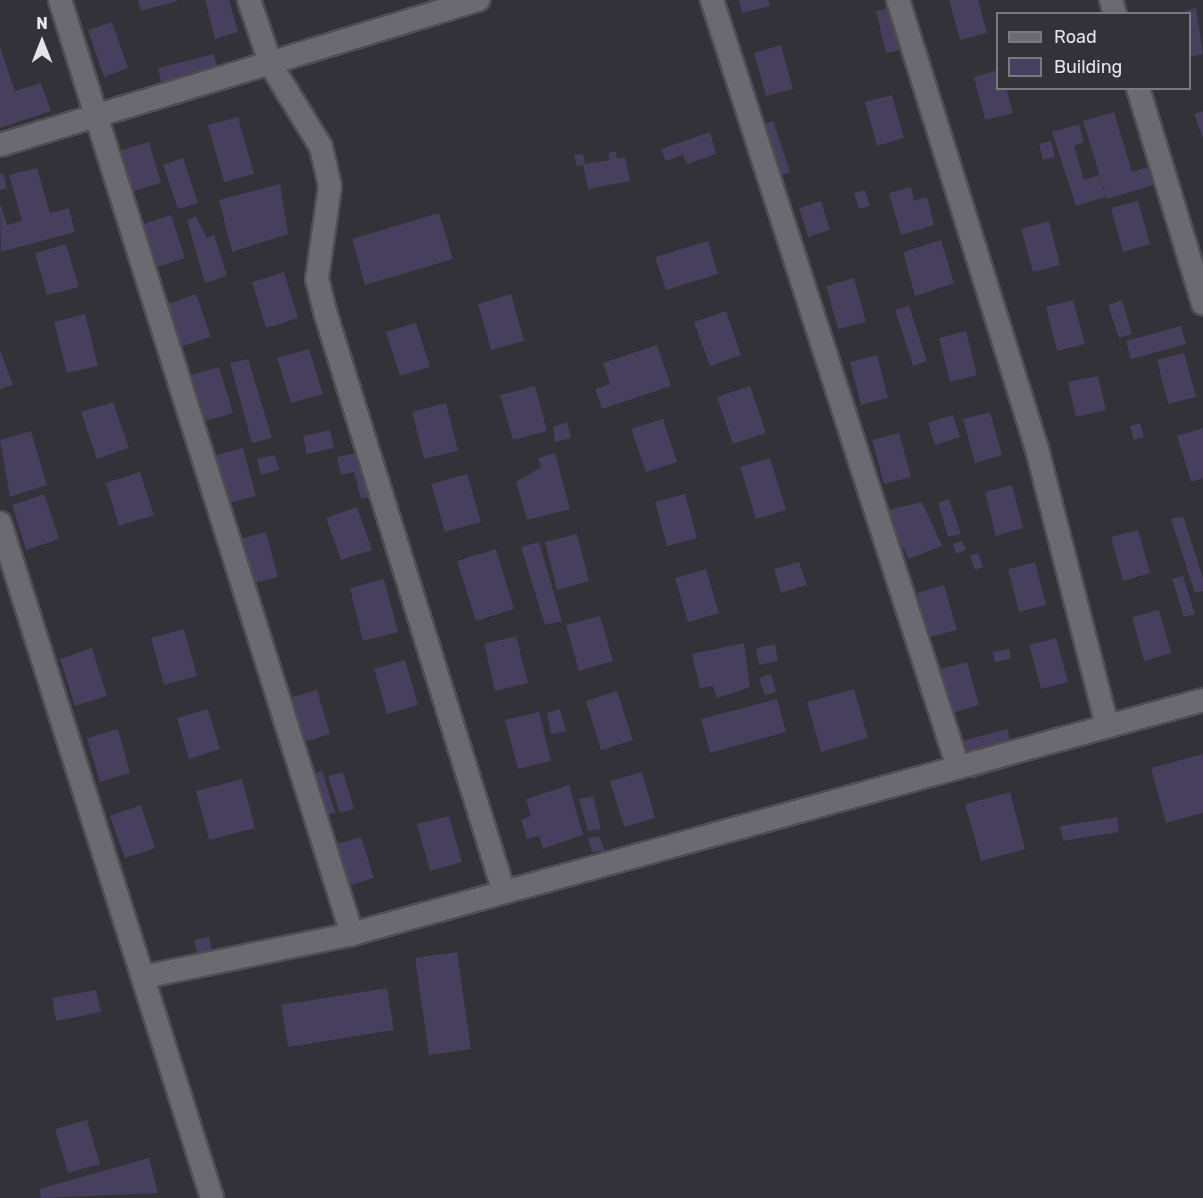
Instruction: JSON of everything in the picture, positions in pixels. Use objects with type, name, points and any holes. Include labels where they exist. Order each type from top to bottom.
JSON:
[{"type":"street","points":[[60,0],[352,934]]},
{"type":"street","points":[[249,0],[271,65],[321,147],[330,186],[317,279],[326,315],[504,892]]},
{"type":"street","points":[[0,145],[97,119],[478,0]]},
{"type":"street","points":[[712,0],[958,767]]},
{"type":"street","points":[[898,0],[1037,449],[1107,726]]},
{"type":"street","points":[[1139,90],[1203,303]]},
{"type":"street","points":[[0,523],[212,1198]]},
{"type":"street","points":[[143,977],[352,934],[1203,700]]},
{"type":"building","points":[[138,0],[177,0],[177,1],[141,11]]},
{"type":"building","points":[[205,0],[229,0],[238,32],[215,39]]},
{"type":"building","points":[[739,0],[768,0],[770,6],[742,13]]},
{"type":"building","points":[[949,0],[978,0],[987,33],[960,40]]},
{"type":"building","points":[[894,7],[905,49],[886,53],[876,11]]},
{"type":"building","points":[[1196,8],[1203,54],[1191,57],[1191,12],[1183,12]]},
{"type":"building","points":[[112,22],[128,68],[104,77],[88,30]]},
{"type":"building","points":[[781,45],[793,89],[766,96],[754,53]]},
{"type":"building","points":[[0,47],[15,91],[41,83],[51,111],[0,128]]},
{"type":"building","points":[[214,54],[218,72],[162,86],[158,68]]},
{"type":"building","points":[[996,71],[996,90],[1007,90],[1013,113],[985,120],[974,77]]},
{"type":"building","points":[[892,95],[904,138],[877,146],[865,102]]},
{"type":"building","points":[[1203,111],[1203,139],[1194,114]]},
{"type":"building","points":[[1114,112],[1132,172],[1148,167],[1154,185],[1107,199],[1083,121]]},
{"type":"building","points":[[238,117],[254,174],[224,182],[208,125]]},
{"type":"building","points":[[773,121],[790,172],[769,179],[751,128]]},
{"type":"building","points":[[1079,124],[1084,142],[1074,146],[1084,180],[1099,175],[1106,197],[1076,206],[1052,132]]},
{"type":"building","points":[[710,132],[716,154],[687,164],[683,155],[666,161],[661,149]]},
{"type":"building","points":[[1051,141],[1055,157],[1043,160],[1039,144]]},
{"type":"building","points":[[149,142],[161,183],[130,192],[118,151]]},
{"type":"building","points":[[616,151],[617,159],[625,157],[630,181],[588,189],[583,165],[577,166],[574,155],[583,154],[585,164],[610,160],[608,153]]},
{"type":"building","points":[[183,158],[198,203],[178,209],[163,165]]},
{"type":"building","points":[[37,168],[50,213],[69,208],[75,232],[1,252],[0,203],[7,225],[22,221],[9,175]]},
{"type":"building","points":[[3,173],[7,188],[0,190],[0,174]]},
{"type":"building","points":[[280,184],[288,234],[232,252],[219,200]]},
{"type":"building","points":[[911,187],[914,201],[927,197],[934,225],[901,235],[889,193]]},
{"type":"building","points":[[865,190],[870,206],[859,209],[854,193]]},
{"type":"building","points":[[821,201],[830,230],[808,237],[799,208]]},
{"type":"building","points":[[1138,201],[1150,244],[1123,252],[1111,208]]},
{"type":"building","points":[[439,213],[453,259],[365,285],[352,239]]},
{"type":"building","points":[[171,215],[185,258],[154,268],[140,225]]},
{"type":"building","points":[[196,216],[207,238],[214,235],[227,276],[205,283],[187,220]]},
{"type":"building","points":[[1049,221],[1060,265],[1033,272],[1021,229]]},
{"type":"building","points":[[941,240],[954,283],[915,296],[903,252]]},
{"type":"building","points":[[708,241],[718,274],[666,290],[655,257]]},
{"type":"building","points":[[66,244],[79,287],[47,295],[35,253]]},
{"type":"building","points":[[284,272],[298,318],[266,328],[252,282]]},
{"type":"building","points":[[854,278],[866,322],[838,329],[826,286]]},
{"type":"building","points":[[196,294],[211,337],[180,347],[165,305]]},
{"type":"building","points":[[511,294],[524,341],[491,350],[478,304]]},
{"type":"building","points":[[1073,300],[1085,344],[1057,351],[1046,307]]},
{"type":"building","points":[[1122,300],[1132,334],[1119,338],[1108,305]]},
{"type":"building","points":[[909,306],[927,361],[913,366],[895,310]]},
{"type":"building","points":[[726,311],[741,355],[710,366],[694,322]]},
{"type":"building","points":[[85,314],[98,366],[67,373],[54,322]]},
{"type":"building","points":[[416,323],[430,367],[400,376],[386,332]]},
{"type":"building","points":[[1181,326],[1186,344],[1131,359],[1126,341]]},
{"type":"building","points":[[966,331],[977,375],[950,382],[939,338]]},
{"type":"building","points":[[657,345],[671,386],[602,409],[595,389],[610,384],[603,363]]},
{"type":"building","points":[[309,349],[323,394],[291,403],[277,358]]},
{"type":"building","points":[[0,350],[13,385],[0,389]]},
{"type":"building","points":[[1184,353],[1196,397],[1168,404],[1157,360]]},
{"type":"building","points":[[877,355],[888,398],[861,405],[850,362]]},
{"type":"building","points":[[248,359],[272,438],[252,443],[230,363]]},
{"type":"building","points":[[219,367],[233,413],[199,423],[185,377]]},
{"type":"building","points":[[1098,376],[1106,410],[1076,417],[1068,382]]},
{"type":"building","points":[[535,386],[547,431],[513,440],[500,395]]},
{"type":"building","points":[[750,386],[766,433],[733,444],[717,397]]},
{"type":"building","points":[[113,402],[129,448],[97,459],[81,412]]},
{"type":"building","points":[[446,403],[458,451],[424,459],[412,412]]},
{"type":"building","points":[[990,412],[1002,455],[975,463],[963,419]]},
{"type":"building","points":[[953,415],[960,437],[935,445],[928,423]]},
{"type":"building","points":[[663,419],[677,462],[646,472],[631,429]]},
{"type":"building","points":[[567,422],[571,438],[555,442],[553,427]]},
{"type":"building","points":[[1140,423],[1144,437],[1134,440],[1130,426]]},
{"type":"building","points":[[1203,428],[1203,478],[1191,482],[1177,436]]},
{"type":"building","points":[[330,430],[334,448],[307,454],[303,436]]},
{"type":"building","points":[[31,431],[47,485],[10,497],[0,440]]},
{"type":"building","points":[[899,433],[911,477],[884,484],[872,440]]},
{"type":"building","points":[[243,448],[256,496],[222,505],[209,457]]},
{"type":"building","points":[[361,452],[373,496],[361,499],[354,472],[341,475],[337,457]]},
{"type":"building","points":[[555,453],[570,509],[527,520],[516,482],[541,467],[538,458]]},
{"type":"building","points":[[275,455],[279,470],[261,475],[257,459]]},
{"type":"building","points":[[770,458],[786,510],[756,519],[740,467]]},
{"type":"building","points":[[140,472],[154,515],[119,526],[106,483]]},
{"type":"building","points":[[467,474],[481,522],[445,532],[431,484]]},
{"type":"building","points":[[1012,485],[1023,528],[996,536],[985,492]]},
{"type":"building","points":[[44,494],[59,539],[26,550],[12,505]]},
{"type":"building","points":[[685,494],[697,538],[667,546],[655,502]]},
{"type":"building","points":[[949,499],[961,534],[948,537],[938,503]]},
{"type":"building","points":[[922,502],[942,546],[908,559],[904,548],[888,552],[879,512]]},
{"type":"building","points":[[357,507],[372,550],[341,560],[326,518]]},
{"type":"building","points":[[1183,516],[1203,578],[1203,591],[1195,593],[1171,519]]},
{"type":"building","points":[[1138,530],[1150,573],[1123,581],[1111,537]]},
{"type":"building","points":[[266,532],[278,577],[247,585],[235,540]]},
{"type":"building","points":[[577,534],[589,581],[557,590],[545,542]]},
{"type":"building","points":[[962,541],[966,550],[956,554],[953,544]]},
{"type":"building","points":[[539,542],[562,621],[545,625],[521,547]]},
{"type":"building","points":[[496,549],[514,609],[476,621],[457,561]]},
{"type":"building","points":[[978,553],[983,567],[975,570],[970,556]]},
{"type":"building","points":[[799,562],[807,585],[781,593],[774,569]]},
{"type":"building","points":[[1035,562],[1046,605],[1019,612],[1008,569]]},
{"type":"building","points":[[706,569],[719,613],[688,622],[675,578]]},
{"type":"building","points":[[1183,576],[1195,614],[1184,617],[1172,579]]},
{"type":"building","points":[[384,579],[398,632],[363,641],[350,588]]},
{"type":"building","points":[[944,585],[957,630],[929,637],[917,593]]},
{"type":"building","points":[[1159,610],[1171,653],[1144,661],[1132,617]]},
{"type":"building","points":[[600,616],[613,661],[579,671],[566,625]]},
{"type":"building","points":[[184,629],[197,676],[164,685],[151,638]]},
{"type":"building","points":[[516,636],[528,683],[495,691],[484,644]]},
{"type":"building","points":[[1056,638],[1068,682],[1041,689],[1029,645]]},
{"type":"building","points":[[744,643],[750,687],[717,698],[713,686],[700,688],[692,654]]},
{"type":"building","points":[[775,644],[778,661],[759,665],[756,648]]},
{"type":"building","points":[[92,648],[107,696],[75,706],[60,659]]},
{"type":"building","points":[[1009,649],[1011,659],[995,662],[993,652]]},
{"type":"building","points":[[405,660],[418,705],[387,714],[374,669]]},
{"type":"building","points":[[967,662],[979,705],[952,713],[940,669]]},
{"type":"building","points":[[771,674],[776,692],[765,695],[759,678]]},
{"type":"building","points":[[854,689],[868,738],[821,752],[807,702]]},
{"type":"building","points":[[317,690],[330,734],[298,744],[285,699]]},
{"type":"building","points":[[617,691],[633,740],[601,750],[586,701]]},
{"type":"building","points":[[777,699],[786,732],[710,753],[701,719]]},
{"type":"building","points":[[208,709],[220,749],[189,759],[177,718]]},
{"type":"building","points":[[560,709],[566,731],[551,734],[547,713]]},
{"type":"building","points":[[539,712],[551,761],[518,769],[505,720]]},
{"type":"building","points":[[118,729],[130,773],[100,782],[87,738]]},
{"type":"building","points":[[1008,729],[1014,766],[972,779],[957,742]]},
{"type":"building","points":[[1203,754],[1203,813],[1166,823],[1151,768]]},
{"type":"building","points":[[322,771],[335,812],[307,821],[294,780]]},
{"type":"building","points":[[343,772],[354,809],[340,813],[328,776]]},
{"type":"building","points":[[642,772],[655,818],[624,827],[610,781]]},
{"type":"building","points":[[242,779],[255,828],[209,840],[196,791]]},
{"type":"building","points":[[569,785],[583,835],[543,849],[539,836],[527,839],[521,820],[531,816],[526,799]]},
{"type":"building","points":[[1010,792],[1025,849],[981,861],[965,804]]},
{"type":"building","points":[[593,796],[601,829],[588,831],[579,799]]},
{"type":"building","points":[[141,805],[155,848],[125,858],[110,816]]},
{"type":"building","points":[[449,816],[462,862],[430,871],[417,824]]},
{"type":"building","points":[[1117,817],[1119,832],[1063,841],[1060,826]]},
{"type":"building","points":[[599,836],[605,851],[592,852],[588,838]]},
{"type":"building","points":[[361,837],[374,878],[345,887],[331,846]]},
{"type":"building","points":[[209,937],[212,950],[197,953],[194,940]]},
{"type":"building","points":[[457,952],[471,1049],[429,1055],[415,958]]},
{"type":"building","points":[[387,988],[394,1030],[288,1047],[281,1005]]},
{"type":"building","points":[[96,990],[101,1012],[56,1021],[52,998]]},
{"type":"building","points":[[87,1120],[100,1164],[68,1173],[55,1129]]},
{"type":"building","points":[[149,1158],[158,1193],[41,1198],[39,1189]]}]
